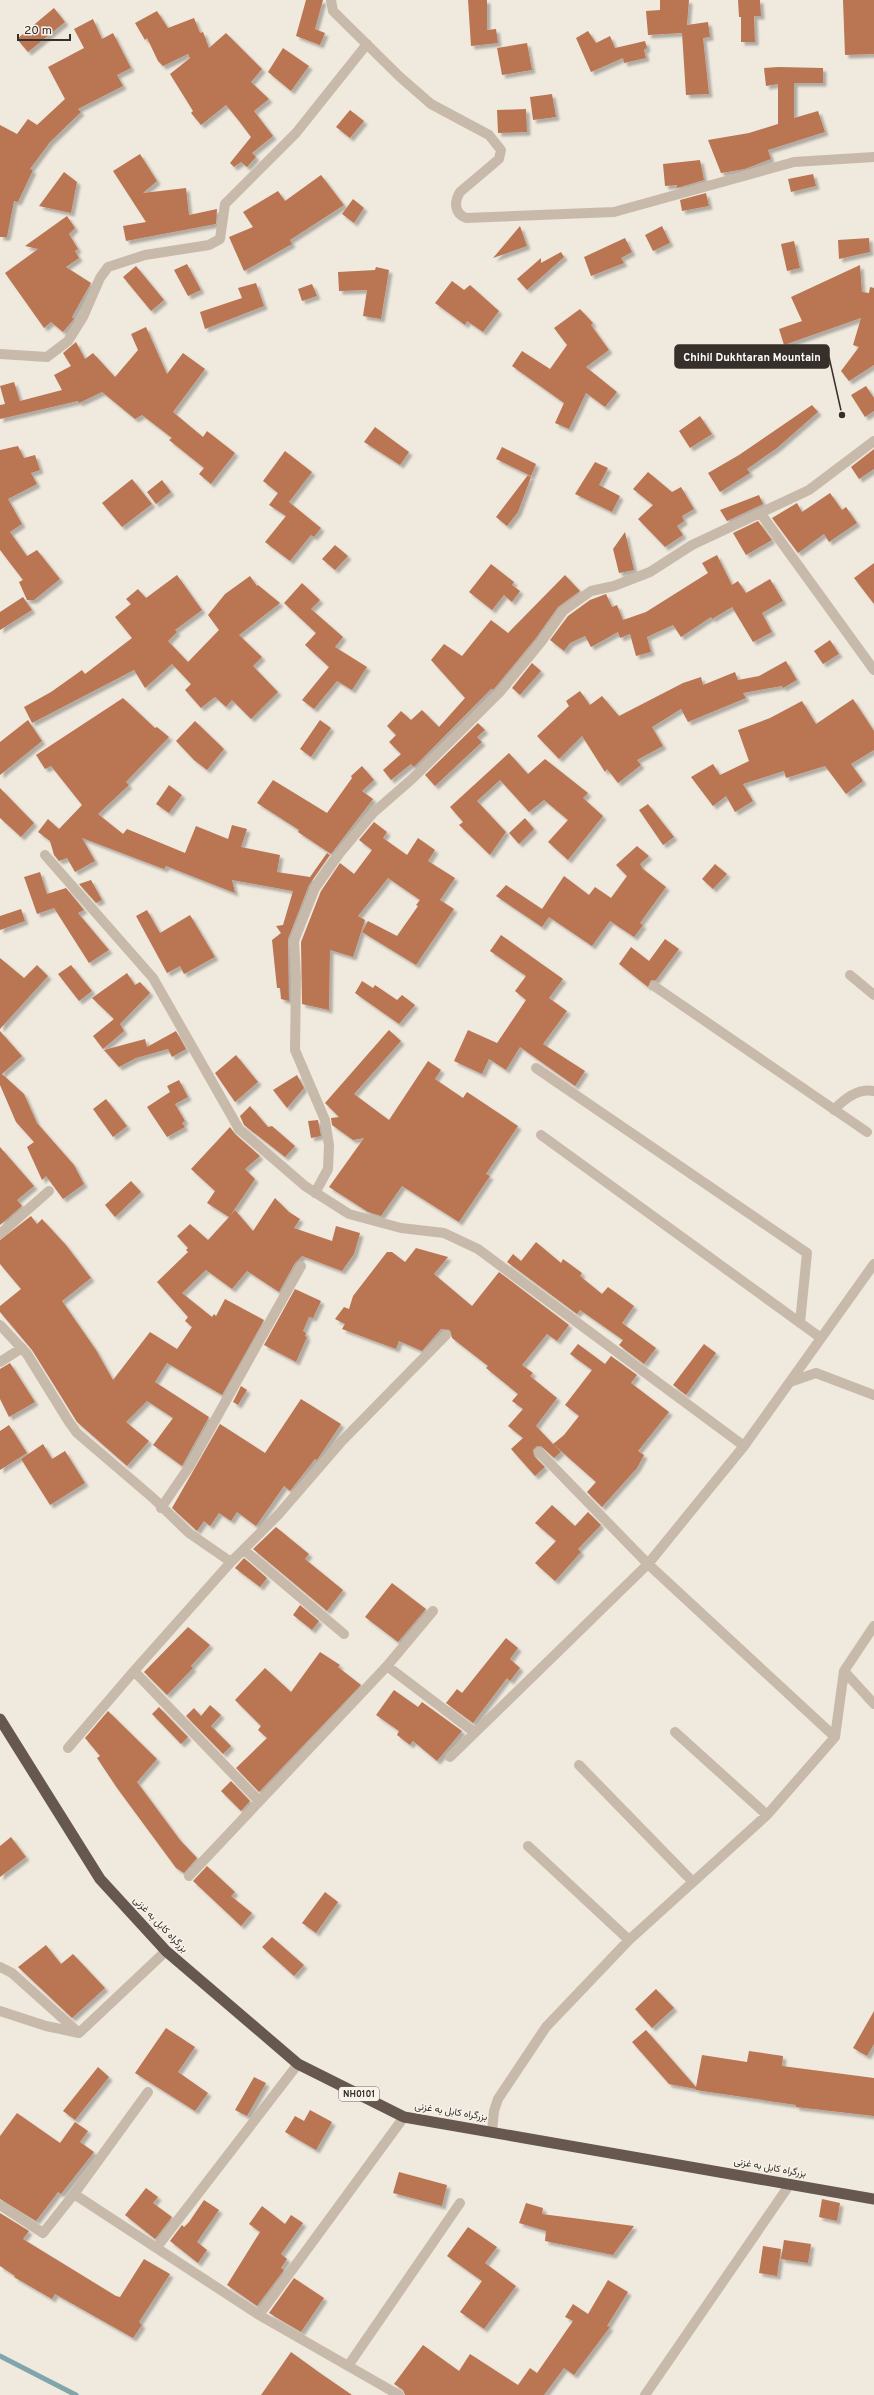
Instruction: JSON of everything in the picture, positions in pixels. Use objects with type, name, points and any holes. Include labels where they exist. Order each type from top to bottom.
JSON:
[{"type":"highway","name":"بزرگراه کابل به غزنی","points":[[0,1719],[100,1879],[166,1951],[298,2064],[404,2117],[874,2198]]},
{"type":"street","points":[[331,0],[332,11],[400,77],[431,104],[489,135],[497,143],[501,150],[499,159],[460,192],[457,197],[457,210],[460,216],[466,218],[614,212],[794,162],[874,157]]},
{"type":"street","points":[[0,354],[47,357],[68,341],[83,318],[100,278],[108,267],[145,255],[209,245],[220,240],[224,204],[296,133],[367,44]]},
{"type":"street","points":[[315,1193],[328,1169],[329,1145],[325,1120],[295,1050],[296,977],[294,941],[315,888],[339,854],[373,813],[412,780],[499,694],[563,611],[591,591],[614,586],[650,572],[692,545],[810,490],[874,441]]},
{"type":"street","points":[[761,514],[874,670]]},
{"type":"street","points":[[45,855],[153,978],[239,1128],[315,1193],[349,1214],[401,1228],[444,1233],[478,1249],[744,1446]]},
{"type":"street","points":[[850,975],[874,995]]},
{"type":"street","points":[[654,986],[867,1132]]},
{"type":"street","points":[[536,1068],[807,1253],[800,1323]]},
{"type":"street","points":[[834,1110],[843,1100],[865,1089],[874,1091]]},
{"type":"street","points":[[540,1136],[821,1338]]},
{"type":"street","points":[[0,1234],[49,1190]]},
{"type":"street","points":[[450,1757],[648,1564],[744,1446],[874,1264]]},
{"type":"street","points":[[161,1508],[189,1467],[301,1266]]},
{"type":"street","points":[[0,1324],[22,1348],[77,1433],[189,1533],[231,1562]]},
{"type":"street","points":[[68,1748],[231,1562],[278,1515],[342,1441],[446,1335]]},
{"type":"street","points":[[0,1362],[22,1348]]},
{"type":"street","points":[[790,1382],[816,1373],[874,1395]]},
{"type":"street","points":[[540,1452],[648,1564],[835,1736]]},
{"type":"street","points":[[244,1550],[344,1634]]},
{"type":"street","points":[[189,1876],[387,1666],[432,1611]]},
{"type":"street","points":[[492,2131],[494,2112],[498,2099],[546,2027],[629,1940],[767,1814],[835,1736],[844,1671],[874,1626]]},
{"type":"street","points":[[387,1666],[474,1732]]},
{"type":"street","points":[[134,1671],[259,1801]]},
{"type":"street","points":[[844,1671],[874,1704]]},
{"type":"street","points":[[675,1732],[767,1814]]},
{"type":"street","points":[[579,1765],[693,1882]]},
{"type":"street","points":[[528,1846],[629,1940]]},
{"type":"street","points":[[79,2033],[166,1951]]},
{"type":"street","points":[[0,1967],[12,1973],[79,2033]]},
{"type":"street","points":[[0,2011],[46,2026],[79,2033]]},
{"type":"street","points":[[157,2247],[298,2064]]},
{"type":"street","points":[[0,2205],[43,2233],[74,2194],[148,2092]]},
{"type":"street","points":[[259,2314],[404,2117]]},
{"type":"street","points":[[645,2395],[790,2184]]},
{"type":"street","points":[[74,2194],[259,2314],[399,2395]]},
{"type":"street","points":[[348,2366],[460,2203]]},
{"type":"building","points":[[306,0],[323,0],[315,29],[325,33],[320,45],[296,36]]},
{"type":"building","points":[[468,0],[487,0],[487,30],[496,29],[498,43],[471,46]]},
{"type":"building","points":[[660,0],[689,0],[687,25],[708,22],[710,37],[703,38],[709,94],[686,95],[682,33],[648,35],[646,11],[660,10]]},
{"type":"building","points":[[738,0],[760,0],[761,16],[754,16],[755,42],[741,42],[741,17],[739,17]]},
{"type":"building","points":[[843,0],[874,0],[874,54],[845,55]]},
{"type":"building","points":[[54,8],[65,22],[28,52],[17,39]]},
{"type":"building","points":[[157,11],[168,28],[194,18],[200,33],[203,32],[209,48],[226,33],[262,69],[251,82],[269,99],[254,111],[273,136],[252,153],[256,157],[247,167],[241,162],[234,167],[230,163],[251,137],[226,105],[201,125],[191,113],[193,111],[170,74],[190,58],[188,54],[163,66],[158,61],[147,38],[145,40],[135,23]]},
{"type":"building","points":[[93,19],[102,39],[113,33],[131,68],[117,75],[123,86],[78,109],[81,112],[50,142],[30,169],[33,170],[18,202],[14,201],[7,237],[0,237],[0,125],[17,134],[28,119],[37,125],[65,99],[48,67],[84,48],[74,29]]},
{"type":"building","points":[[588,31],[596,43],[610,36],[615,48],[645,41],[647,48],[644,50],[646,58],[624,63],[623,58],[591,72],[576,38]]},
{"type":"building","points":[[527,43],[532,70],[502,75],[497,48]]},
{"type":"building","points":[[283,48],[309,66],[291,91],[268,72]]},
{"type":"building","points":[[764,68],[823,68],[823,83],[794,83],[794,118],[818,111],[825,132],[768,150],[771,159],[745,169],[721,173],[708,140],[749,133],[778,124],[778,84],[766,86]]},
{"type":"building","points":[[552,94],[556,117],[533,120],[530,97]]},
{"type":"building","points":[[526,109],[527,132],[498,133],[497,110]]},
{"type":"building","points":[[350,110],[364,121],[350,138],[336,127]]},
{"type":"building","points":[[140,154],[157,181],[143,193],[186,188],[189,215],[217,209],[216,224],[126,241],[123,226],[146,222],[113,171]]},
{"type":"building","points":[[700,160],[704,180],[677,188],[677,185],[665,186],[663,164]]},
{"type":"building","points":[[64,172],[77,182],[71,213],[39,206]]},
{"type":"building","points":[[813,174],[816,186],[791,192],[788,179]]},
{"type":"building","points":[[321,175],[344,205],[290,240],[292,244],[244,271],[229,237],[253,227],[243,212],[278,191],[285,201]]},
{"type":"building","points":[[706,193],[709,206],[682,211],[680,200]]},
{"type":"building","points":[[353,199],[364,208],[354,223],[342,214]]},
{"type":"building","points":[[67,216],[75,228],[69,234],[78,249],[75,251],[79,258],[66,267],[91,283],[72,317],[74,319],[63,332],[51,322],[44,328],[5,273],[38,249],[25,246]]},
{"type":"building","points":[[520,226],[527,246],[493,258]]},
{"type":"building","points":[[662,226],[670,243],[653,251],[645,235]]},
{"type":"building","points":[[625,238],[632,252],[621,258],[624,263],[591,276],[584,257]]},
{"type":"building","points":[[869,238],[870,252],[839,259],[838,240]]},
{"type":"building","points":[[794,241],[800,268],[787,271],[781,244]]},
{"type":"building","points":[[561,252],[564,257],[527,290],[517,279],[541,258],[541,263]]},
{"type":"building","points":[[187,264],[201,290],[188,296],[174,270]]},
{"type":"building","points":[[860,265],[862,292],[869,293],[870,287],[874,288],[874,365],[849,381],[841,371],[859,347],[853,345],[861,318],[784,345],[779,329],[802,321],[791,297]]},
{"type":"building","points":[[136,266],[164,300],[151,311],[123,277]]},
{"type":"building","points":[[376,267],[389,270],[381,319],[363,316],[367,290],[339,291],[338,272],[375,270]]},
{"type":"building","points":[[452,281],[464,290],[470,285],[499,311],[483,332],[467,321],[465,325],[435,303]]},
{"type":"building","points":[[256,283],[264,306],[205,329],[200,312],[242,298],[238,288]]},
{"type":"building","points":[[312,284],[317,296],[302,301],[298,289]]},
{"type":"building","points":[[580,309],[593,323],[591,325],[609,350],[586,367],[617,392],[605,407],[586,393],[569,429],[555,423],[564,403],[512,366],[522,351],[550,369],[567,345],[554,328]]},
{"type":"building","points":[[146,327],[167,374],[183,353],[205,369],[173,412],[203,437],[207,431],[235,453],[211,484],[199,474],[204,468],[169,440],[172,438],[142,415],[135,419],[102,392],[79,403],[78,401],[0,419],[0,405],[5,404],[0,386],[14,382],[20,401],[62,390],[54,375],[71,366],[63,353],[76,342],[85,359],[93,353],[115,377],[138,350],[131,334]]},
{"type":"building","points":[[866,386],[874,398],[874,411],[865,417],[851,395]]},
{"type":"building","points":[[812,405],[818,412],[777,448],[747,469],[750,473],[720,492],[708,473],[739,455]]},
{"type":"building","points":[[700,416],[712,434],[690,448],[679,431]]},
{"type":"building","points":[[375,427],[409,452],[400,465],[364,442]]},
{"type":"building","points":[[18,446],[24,458],[35,455],[40,470],[31,473],[37,484],[8,499],[22,524],[10,532],[27,556],[37,550],[60,579],[34,600],[27,600],[19,582],[23,580],[0,550],[0,450]]},
{"type":"building","points":[[502,447],[536,464],[531,476],[496,459]]},
{"type":"building","points":[[874,449],[874,469],[859,479],[851,467]]},
{"type":"building","points":[[285,451],[312,472],[289,502],[321,528],[314,537],[311,535],[290,561],[265,542],[286,516],[269,505],[278,493],[263,481]]},
{"type":"building","points":[[595,462],[608,468],[599,485],[620,496],[612,512],[575,494]]},
{"type":"building","points":[[648,472],[672,492],[681,487],[694,509],[682,516],[684,521],[677,526],[683,535],[665,547],[638,519],[653,505],[633,489]]},
{"type":"building","points":[[528,475],[531,477],[518,512],[507,526],[496,517]]},
{"type":"building","points":[[132,479],[152,504],[122,527],[102,503]]},
{"type":"building","points":[[162,480],[171,492],[156,504],[147,492]]},
{"type":"building","points":[[830,493],[842,510],[846,507],[857,523],[829,542],[824,534],[798,553],[772,518],[797,503],[802,512]]},
{"type":"building","points":[[759,495],[763,504],[727,521],[720,510]]},
{"type":"building","points":[[758,521],[772,540],[746,555],[733,533]]},
{"type":"building","points":[[625,532],[634,570],[619,573],[613,549]]},
{"type":"building","points":[[335,545],[348,556],[335,570],[322,559]]},
{"type":"building","points":[[717,555],[732,585],[738,581],[746,593],[770,579],[783,601],[762,613],[772,632],[753,642],[732,607],[712,619],[711,617],[681,637],[673,625],[647,637],[651,652],[636,656],[630,634],[620,638],[618,632],[591,647],[585,636],[570,643],[564,651],[550,640],[568,616],[590,600],[606,594],[612,607],[617,605],[623,620],[646,612],[708,573],[702,563]]},
{"type":"building","points":[[874,563],[874,604],[854,578]]},
{"type":"building","points":[[491,564],[514,582],[512,585],[520,591],[512,602],[504,595],[492,610],[469,592]]},
{"type":"building","points":[[177,575],[202,610],[175,630],[177,632],[168,641],[188,662],[219,630],[208,615],[225,594],[250,576],[257,586],[258,585],[280,603],[239,635],[262,657],[253,666],[278,692],[251,719],[232,700],[226,707],[215,697],[201,708],[185,690],[191,684],[172,664],[145,688],[134,670],[32,723],[24,707],[51,692],[82,670],[85,674],[132,638],[115,617],[131,604],[126,599],[138,589],[146,598]]},
{"type":"building","points":[[565,575],[580,591],[558,607],[536,638],[494,689],[491,689],[414,767],[411,764],[391,780],[383,770],[401,754],[389,742],[396,735],[387,726],[401,711],[411,720],[422,710],[439,727],[465,698],[431,660],[444,644],[462,656],[491,620],[508,633]]},
{"type":"building","points":[[302,583],[320,600],[311,609],[343,637],[335,647],[367,667],[352,690],[337,681],[314,709],[302,700],[329,667],[305,645],[316,633],[284,603]]},
{"type":"building","points":[[23,597],[32,610],[0,630],[0,612]]},
{"type":"building","points":[[830,640],[839,654],[823,664],[814,651]]},
{"type":"building","points":[[786,661],[797,680],[783,688],[782,686],[743,693],[746,698],[688,722],[681,709],[652,727],[663,746],[637,760],[641,765],[618,783],[607,769],[605,772],[582,736],[559,759],[537,736],[569,706],[566,701],[580,691],[590,705],[602,696],[619,716],[683,683],[701,677],[703,685],[735,672],[738,680],[759,676]]},
{"type":"building","points":[[532,663],[541,671],[520,695],[512,688]]},
{"type":"building","points":[[123,698],[155,728],[157,727],[169,737],[126,782],[129,785],[98,814],[123,834],[127,829],[185,853],[196,826],[228,839],[232,825],[247,829],[241,847],[280,855],[277,872],[310,877],[327,853],[330,855],[309,885],[288,939],[289,1001],[281,999],[280,988],[277,988],[272,940],[281,933],[276,926],[283,925],[293,891],[232,880],[235,893],[166,866],[164,869],[82,838],[95,861],[75,872],[67,858],[59,861],[54,855],[50,841],[38,832],[48,819],[59,829],[82,805],[51,766],[45,769],[36,755]]},
{"type":"building","points":[[853,699],[874,731],[874,750],[851,764],[863,781],[846,794],[825,766],[786,778],[784,771],[743,784],[753,801],[735,812],[726,796],[713,806],[691,777],[713,764],[720,775],[749,761],[738,730],[770,718],[802,701],[816,724]]},
{"type":"building","points":[[28,720],[42,741],[0,775],[0,742]]},
{"type":"building","points":[[320,720],[331,728],[311,757],[300,749]]},
{"type":"building","points":[[195,721],[224,749],[207,770],[194,760],[176,741]]},
{"type":"building","points":[[478,723],[485,730],[477,737],[482,742],[435,786],[425,775]]},
{"type":"building","points":[[509,753],[528,774],[545,759],[588,793],[583,798],[603,816],[568,860],[548,842],[568,820],[544,800],[529,812],[500,780],[477,801],[506,832],[490,855],[459,825],[463,822],[450,807]]},
{"type":"building","points":[[362,766],[374,780],[362,791],[373,799],[331,854],[298,832],[299,830],[257,803],[273,780],[327,813],[352,778],[351,776]]},
{"type":"building","points":[[169,785],[182,795],[169,813],[156,804]]},
{"type":"building","points":[[0,788],[34,823],[21,837],[0,818]]},
{"type":"building","points":[[648,804],[674,837],[663,845],[639,810]]},
{"type":"building","points":[[525,818],[534,829],[519,844],[509,833]]},
{"type":"building","points":[[374,822],[387,832],[383,838],[407,855],[418,838],[435,850],[428,861],[455,878],[440,900],[454,909],[416,965],[362,932],[368,921],[397,936],[418,906],[416,905],[420,900],[388,878],[358,916],[365,920],[353,957],[330,950],[329,1010],[302,1004],[301,942],[321,891],[340,863],[354,874],[372,850],[359,840]]},
{"type":"building","points":[[637,846],[649,856],[640,864],[643,869],[666,887],[640,923],[643,925],[634,937],[610,921],[592,946],[549,917],[542,927],[496,896],[506,885],[542,909],[564,876],[589,895],[595,887],[611,898],[627,876],[616,865]]},
{"type":"building","points":[[715,864],[727,874],[713,889],[702,879]]},
{"type":"building","points":[[40,872],[47,894],[66,888],[84,910],[78,913],[109,950],[89,963],[54,908],[37,914],[24,877]]},
{"type":"building","points":[[91,880],[102,900],[96,903],[79,884]]},
{"type":"building","points":[[21,909],[25,921],[0,930],[0,916]]},
{"type":"building","points":[[147,910],[160,933],[190,915],[215,957],[184,974],[180,966],[167,973],[136,916]]},
{"type":"building","points":[[501,935],[563,979],[549,998],[567,1011],[543,1044],[585,1071],[575,1086],[520,1047],[506,1070],[489,1059],[482,1074],[454,1061],[468,1030],[497,1043],[526,1000],[515,991],[526,976],[490,951]]},
{"type":"building","points":[[665,939],[679,949],[656,980],[651,980],[648,987],[619,964],[631,947],[649,961]]},
{"type":"building","points":[[0,958],[24,978],[37,965],[48,976],[0,1029]]},
{"type":"building","points":[[71,965],[92,991],[79,1001],[58,974]]},
{"type":"building","points":[[127,973],[135,985],[140,982],[150,993],[120,1024],[124,1031],[103,1049],[93,1036],[114,1019],[92,998]]},
{"type":"building","points":[[362,981],[373,988],[375,985],[397,1000],[402,995],[415,1005],[399,1024],[355,993]]},
{"type":"building","points":[[389,1030],[401,1041],[354,1094],[389,1120],[428,1061],[441,1070],[435,1079],[463,1098],[467,1092],[518,1126],[486,1174],[490,1176],[459,1222],[402,1186],[381,1216],[368,1212],[329,1187],[364,1138],[353,1140],[332,1125],[331,1118],[339,1117],[325,1103]]},
{"type":"building","points":[[0,1031],[22,1056],[2,1074],[24,1094],[37,1123],[74,1165],[84,1184],[63,1199],[46,1176],[42,1180],[27,1147],[34,1142],[16,1122],[0,1085]]},
{"type":"building","points":[[176,1031],[186,1049],[172,1057],[168,1049],[136,1058],[119,1067],[104,1050],[145,1039],[147,1047]]},
{"type":"building","points":[[236,1055],[258,1082],[235,1102],[215,1073]]},
{"type":"building","points":[[297,1075],[304,1088],[287,1108],[273,1090]]},
{"type":"building","points":[[179,1080],[188,1097],[175,1104],[185,1121],[182,1123],[185,1127],[167,1137],[147,1107],[170,1092],[167,1086]]},
{"type":"building","points":[[106,1099],[127,1126],[113,1137],[93,1109]]},
{"type":"building","points":[[250,1106],[268,1127],[272,1126],[295,1146],[285,1157],[244,1125],[240,1116]]},
{"type":"building","points":[[318,1120],[321,1136],[311,1138],[308,1121]]},
{"type":"building","points":[[230,1127],[235,1134],[260,1156],[245,1169],[255,1179],[230,1216],[235,1210],[253,1231],[275,1198],[289,1212],[300,1219],[294,1228],[332,1241],[336,1226],[360,1233],[354,1254],[342,1271],[302,1256],[295,1263],[279,1292],[247,1271],[232,1289],[206,1270],[182,1293],[212,1317],[214,1314],[216,1316],[225,1299],[264,1320],[222,1395],[167,1363],[155,1382],[209,1417],[182,1466],[153,1445],[173,1418],[147,1401],[126,1422],[149,1441],[127,1466],[77,1422],[32,1350],[0,1312],[0,1306],[21,1289],[0,1264],[0,1240],[31,1216],[37,1224],[42,1219],[66,1245],[91,1278],[62,1301],[96,1350],[113,1380],[150,1332],[177,1349],[192,1327],[185,1321],[188,1317],[157,1282],[188,1252],[186,1250],[188,1248],[177,1236],[190,1224],[208,1240],[229,1217],[207,1203],[215,1191],[191,1169]]},
{"type":"building","points":[[0,1147],[34,1186],[17,1200],[22,1206],[0,1225]]},
{"type":"building","points":[[131,1181],[141,1192],[115,1217],[105,1205]]},
{"type":"building","points":[[536,1242],[561,1263],[563,1259],[582,1273],[580,1276],[602,1294],[608,1287],[634,1306],[622,1323],[656,1348],[644,1364],[619,1345],[623,1340],[580,1310],[577,1314],[507,1262],[513,1254],[521,1261]]},
{"type":"building","points":[[416,1248],[448,1257],[434,1274],[472,1306],[499,1272],[569,1325],[557,1341],[547,1334],[522,1365],[533,1373],[530,1376],[557,1398],[536,1426],[561,1452],[554,1458],[541,1446],[537,1446],[533,1450],[534,1456],[545,1467],[535,1476],[511,1449],[523,1438],[508,1426],[523,1409],[512,1401],[518,1394],[486,1368],[488,1366],[452,1338],[450,1330],[441,1329],[422,1351],[399,1341],[396,1349],[342,1329],[345,1324],[335,1319],[344,1307],[349,1309],[353,1296],[387,1252],[392,1252],[405,1262]]},
{"type":"building","points":[[295,1289],[321,1301],[313,1318],[309,1317],[303,1331],[306,1333],[305,1336],[307,1337],[296,1362],[264,1345]]},
{"type":"building","points":[[578,1344],[605,1364],[611,1356],[637,1375],[631,1383],[669,1412],[638,1451],[644,1455],[637,1468],[602,1507],[587,1492],[596,1482],[553,1444],[564,1435],[579,1416],[565,1405],[592,1370],[570,1354]]},
{"type":"building","points":[[704,1344],[716,1353],[686,1395],[673,1385]]},
{"type":"building","points":[[10,1363],[35,1402],[9,1417],[0,1399],[0,1369]]},
{"type":"building","points":[[241,1386],[247,1390],[238,1405],[233,1402]]},
{"type":"building","points":[[301,1399],[341,1424],[317,1460],[315,1459],[290,1491],[284,1486],[256,1526],[237,1512],[231,1521],[219,1513],[210,1526],[204,1521],[197,1531],[172,1508],[220,1424],[265,1453]]},
{"type":"building","points":[[9,1425],[27,1453],[0,1470],[0,1431]]},
{"type":"building","points":[[43,1444],[52,1459],[65,1451],[85,1483],[50,1505],[21,1459]]},
{"type":"building","points":[[552,1505],[575,1526],[588,1512],[601,1525],[578,1549],[581,1552],[555,1581],[535,1563],[556,1541],[535,1523]]},
{"type":"building","points":[[276,1527],[309,1554],[305,1559],[343,1590],[327,1611],[253,1549]]},
{"type":"building","points":[[244,1558],[267,1578],[260,1587],[235,1568]]},
{"type":"building","points":[[392,1583],[426,1609],[398,1642],[365,1617]]},
{"type":"building","points":[[300,1605],[319,1621],[312,1630],[293,1615]]},
{"type":"building","points":[[188,1627],[210,1645],[191,1666],[193,1668],[167,1695],[144,1672]]},
{"type":"building","points":[[506,1638],[518,1648],[510,1659],[520,1668],[510,1681],[507,1678],[473,1723],[446,1703],[457,1689],[462,1693]]},
{"type":"building","points":[[320,1652],[340,1665],[338,1667],[361,1685],[259,1792],[236,1768],[267,1738],[258,1730],[261,1726],[235,1700],[265,1668],[291,1692]]},
{"type":"building","points":[[394,1690],[418,1707],[422,1702],[462,1731],[437,1761],[413,1741],[410,1745],[397,1735],[399,1731],[376,1715]]},
{"type":"building","points":[[210,1705],[221,1715],[211,1726],[231,1746],[223,1754],[186,1716],[194,1708],[201,1716]]},
{"type":"building","points":[[159,1707],[188,1737],[181,1744],[152,1714]]},
{"type":"building","points":[[108,1711],[157,1759],[137,1782],[180,1840],[197,1858],[184,1873],[176,1868],[117,1788],[97,1758],[100,1756],[85,1738]]},
{"type":"building","points":[[231,1781],[250,1801],[241,1811],[221,1791]]},
{"type":"building","points":[[11,1837],[26,1857],[0,1877],[0,1846]]},
{"type":"building","points":[[207,1866],[235,1892],[231,1896],[252,1913],[241,1926],[193,1881]]},
{"type":"building","points":[[325,1892],[338,1902],[316,1933],[302,1923]]},
{"type":"building","points":[[272,1937],[304,1965],[294,1976],[262,1947]]},
{"type":"building","points":[[46,1945],[61,1964],[73,1954],[105,1988],[72,2018],[18,1967]]},
{"type":"building","points":[[656,1989],[674,2008],[652,2028],[635,2009]]},
{"type":"building","points":[[874,2011],[874,2044],[867,2056],[853,2048]]},
{"type":"building","points":[[166,2028],[195,2047],[178,2072],[208,2093],[195,2111],[135,2073]]},
{"type":"building","points":[[646,2030],[696,2087],[702,2055],[747,2062],[749,2051],[783,2056],[782,2066],[874,2078],[874,2116],[796,2107],[796,2105],[696,2090],[669,2084],[632,2042]]},
{"type":"building","points":[[98,2067],[109,2077],[75,2120],[63,2111]]},
{"type":"building","points":[[254,2077],[266,2083],[247,2116],[235,2110]]},
{"type":"building","points":[[310,2110],[332,2122],[316,2150],[285,2132],[295,2116],[304,2121]]},
{"type":"building","points":[[17,2113],[60,2143],[75,2122],[88,2131],[80,2142],[94,2152],[61,2194],[58,2192],[36,2221],[0,2199],[0,2136]]},
{"type":"building","points":[[399,2172],[447,2185],[442,2206],[393,2193]]},
{"type":"building","points":[[146,2188],[158,2197],[153,2203],[172,2217],[155,2239],[125,2215]]},
{"type":"building","points":[[822,2199],[840,2203],[837,2221],[819,2217]]},
{"type":"building","points":[[204,2200],[219,2210],[197,2242],[207,2250],[198,2263],[170,2241],[182,2225],[184,2227],[189,2222]]},
{"type":"building","points":[[526,2203],[543,2208],[542,2214],[634,2226],[613,2255],[545,2241],[546,2231],[519,2223]]},
{"type":"building","points":[[262,2206],[285,2224],[291,2215],[303,2223],[281,2254],[287,2259],[281,2268],[284,2270],[257,2306],[227,2285],[260,2232],[249,2224]]},
{"type":"building","points":[[0,2213],[29,2231],[23,2239],[116,2296],[120,2297],[144,2259],[170,2274],[139,2322],[142,2325],[133,2338],[55,2294],[52,2299],[14,2277],[15,2276],[0,2266]]},
{"type":"building","points":[[468,2227],[497,2247],[485,2263],[516,2286],[484,2329],[460,2312],[482,2281],[447,2256]]},
{"type":"building","points":[[784,2240],[811,2244],[808,2263],[781,2259]]},
{"type":"building","points":[[763,2246],[781,2249],[777,2276],[759,2273]]},
{"type":"building","points":[[294,2278],[324,2298],[301,2332],[269,2313]]},
{"type":"building","points":[[608,2280],[628,2292],[607,2326],[610,2327],[574,2375],[564,2368],[544,2395],[405,2395],[403,2390],[394,2384],[423,2345],[459,2371],[470,2354],[518,2385],[530,2368],[537,2373],[573,2321],[565,2317],[573,2304],[588,2314]]},
{"type":"building","points":[[291,2352],[320,2373],[352,2395],[261,2395]]},
{"type":"waterway","points":[[0,2356],[76,2395]]},
{"type":"place","name":"Chihil Dukhtaran Mountain","points":[[842,415]]}]
